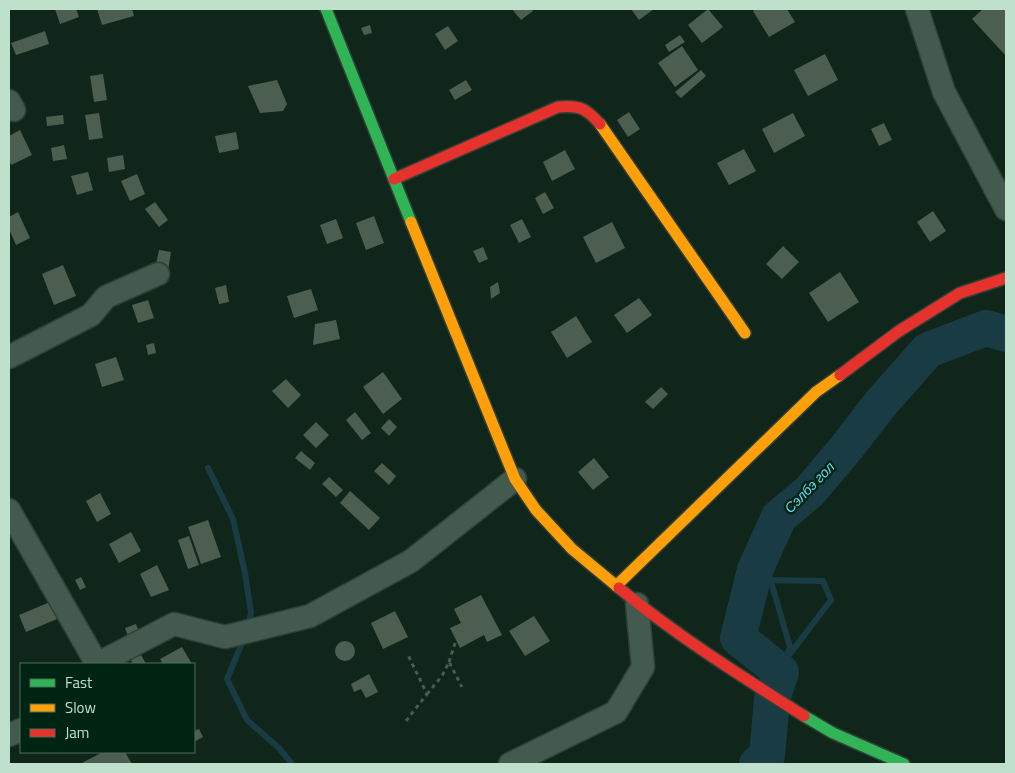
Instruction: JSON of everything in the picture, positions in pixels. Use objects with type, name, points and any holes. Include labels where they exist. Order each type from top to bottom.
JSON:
[{"type":"street","points":[[326,9],[515,479],[536,510],[572,549],[638,604],[744,679],[833,733],[904,764]]},
{"type":"street","points":[[917,9],[944,92],[1006,209]]},
{"type":"street","points":[[394,179],[558,107],[573,105],[586,108],[600,123],[745,333]]},
{"type":"street","points":[[9,357],[91,315],[106,297],[158,274]]},
{"type":"street","points":[[616,586],[816,392],[899,331],[960,293],[1006,278]]},
{"type":"street","points":[[99,663],[174,624],[225,638],[310,616],[411,561],[515,479]]},
{"type":"street","points":[[9,510],[96,663]]},
{"type":"street","points":[[510,764],[616,712],[643,667],[638,604]]},
{"type":"path","points":[[406,721],[442,676],[456,640]]},
{"type":"path","points":[[408,653],[427,694]]},
{"type":"path","points":[[449,662],[462,686]]},
{"type":"building","points":[[55,9],[76,9],[79,17],[60,24]]},
{"type":"building","points":[[97,9],[132,9],[134,16],[102,25]]},
{"type":"building","points":[[512,9],[531,9],[533,11],[521,20]]},
{"type":"building","points":[[631,9],[654,9],[639,20]]},
{"type":"building","points":[[708,9],[723,27],[702,43],[688,25]]},
{"type":"building","points":[[756,9],[787,9],[795,22],[769,37],[753,11]]},
{"type":"building","points":[[983,9],[1006,9],[1006,56],[972,19]]},
{"type":"building","points":[[370,25],[372,33],[364,35],[361,28]]},
{"type":"building","points":[[448,26],[458,41],[445,50],[435,34]]},
{"type":"building","points":[[45,31],[49,44],[16,55],[11,43]]},
{"type":"building","points":[[680,35],[685,42],[669,52],[665,45]]},
{"type":"building","points":[[682,46],[698,70],[675,87],[658,63]]},
{"type":"building","points":[[825,54],[838,80],[808,96],[794,70]]},
{"type":"building","points":[[701,70],[706,76],[681,98],[675,92]]},
{"type":"building","points":[[103,74],[107,100],[94,102],[90,76]]},
{"type":"building","points":[[277,80],[287,104],[283,111],[260,113],[248,86]]},
{"type":"building","points":[[466,80],[472,90],[455,100],[449,90]]},
{"type":"building","points":[[629,112],[640,129],[628,137],[617,120]]},
{"type":"building","points":[[99,113],[103,138],[89,140],[85,115]]},
{"type":"building","points":[[793,113],[805,136],[774,153],[762,129]]},
{"type":"building","points":[[63,115],[64,124],[47,126],[46,117]]},
{"type":"building","points":[[884,123],[892,140],[879,146],[871,129]]},
{"type":"building","points":[[20,130],[32,155],[11,165],[9,160],[9,136]]},
{"type":"building","points":[[236,132],[239,149],[219,153],[215,136]]},
{"type":"building","points":[[64,145],[67,159],[53,161],[51,148]]},
{"type":"building","points":[[744,149],[756,171],[729,185],[717,163]]},
{"type":"building","points":[[565,150],[575,169],[552,181],[543,162]]},
{"type":"building","points":[[123,155],[125,169],[109,172],[107,158]]},
{"type":"building","points":[[88,172],[93,190],[77,195],[71,176]]},
{"type":"building","points":[[137,174],[145,194],[130,201],[121,181]]},
{"type":"building","points":[[545,192],[554,208],[543,214],[535,198]]},
{"type":"building","points":[[155,202],[168,220],[159,227],[145,209]]},
{"type":"building","points":[[933,211],[946,231],[930,242],[917,222]]},
{"type":"building","points":[[18,212],[30,238],[16,245],[9,229],[9,217]]},
{"type":"building","points":[[374,216],[384,243],[366,250],[356,223]]},
{"type":"building","points":[[336,219],[343,238],[327,244],[320,225]]},
{"type":"building","points":[[522,219],[531,237],[519,243],[510,225]]},
{"type":"building","points":[[612,222],[625,248],[596,263],[583,237]]},
{"type":"building","points":[[783,246],[799,262],[782,279],[766,264]]},
{"type":"building","points":[[483,247],[488,259],[479,263],[473,251]]},
{"type":"building","points":[[159,250],[171,252],[168,271],[155,269]]},
{"type":"building","points":[[63,265],[76,296],[54,305],[42,274]]},
{"type":"building","points":[[840,272],[859,302],[828,322],[809,293]]},
{"type":"building","points":[[498,282],[500,293],[491,299],[490,287]]},
{"type":"building","points":[[226,285],[229,302],[219,304],[215,288]]},
{"type":"building","points":[[311,289],[318,310],[294,318],[287,296]]},
{"type":"building","points":[[639,298],[652,315],[627,333],[614,315]]},
{"type":"building","points":[[148,300],[154,318],[138,323],[132,305]]},
{"type":"building","points":[[576,316],[592,342],[567,358],[551,332]]},
{"type":"building","points":[[336,320],[340,339],[313,345],[315,324]]},
{"type":"building","points":[[154,343],[156,353],[148,355],[146,345]]},
{"type":"building","points":[[116,357],[124,380],[102,387],[95,364]]},
{"type":"building","points":[[383,372],[402,399],[383,414],[363,387]]},
{"type":"building","points":[[286,379],[301,395],[288,408],[272,391]]},
{"type":"building","points":[[661,387],[668,394],[653,409],[645,402]]},
{"type":"building","points":[[355,412],[371,433],[362,440],[346,420]]},
{"type":"building","points":[[389,419],[397,427],[389,436],[381,428]]},
{"type":"building","points":[[316,422],[329,435],[316,448],[303,435]]},
{"type":"building","points":[[301,451],[315,463],[310,470],[295,458]]},
{"type":"building","points":[[594,458],[609,477],[593,490],[578,472]]},
{"type":"building","points":[[382,463],[396,476],[389,485],[374,471]]},
{"type":"building","points":[[329,477],[343,490],[336,497],[322,484]]},
{"type":"building","points":[[350,491],[380,518],[369,530],[340,503]]},
{"type":"building","points":[[100,493],[111,514],[97,522],[86,501]]},
{"type":"building","points":[[208,520],[221,557],[201,564],[188,527]]},
{"type":"building","points":[[131,532],[141,551],[119,563],[109,544]]},
{"type":"building","points":[[189,536],[199,565],[188,569],[178,540]]},
{"type":"building","points":[[157,565],[169,590],[151,597],[140,574]]},
{"type":"building","points":[[81,577],[86,587],[80,590],[75,580]]},
{"type":"building","points":[[481,595],[502,635],[487,642],[484,635],[460,648],[450,628],[461,623],[454,609]]},
{"type":"building","points":[[50,602],[57,619],[26,632],[19,615]]},
{"type":"building","points":[[395,611],[408,637],[383,649],[371,623]]},
{"type":"building","points":[[534,616],[550,641],[525,656],[509,631]]},
{"type":"building","points":[[136,624],[139,632],[128,636],[125,628]]},
{"type":"building","points":[[341,641],[349,641],[355,647],[355,655],[349,661],[341,661],[335,655],[335,647]]},
{"type":"building","points":[[182,647],[191,663],[162,663],[160,659]]},
{"type":"building","points":[[139,651],[145,663],[132,663],[129,656]]},
{"type":"building","points":[[369,674],[378,692],[366,698],[361,689],[354,692],[351,684]]},
{"type":"building","points":[[199,729],[203,737],[195,741],[195,731]]},
{"type":"building","points":[[101,753],[126,753],[132,764],[80,764]]},
{"type":"waterway","name":"Сэлбэ гол","points":[[757,764],[767,756],[772,699],[781,672],[738,638],[755,570],[779,517],[810,491],[881,403],[928,350],[986,328],[1006,334]]},
{"type":"waterway","points":[[208,468],[233,519],[245,573],[251,613],[248,626]]},
{"type":"waterway","points":[[763,554],[790,647],[781,672]]},
{"type":"waterway","points":[[770,580],[823,581],[831,600],[786,659]]},
{"type":"waterway","points":[[244,638],[227,679],[247,720],[279,748],[292,764]]},
{"type":"waterway","name":"Сэлбэ гол","points":[[763,764],[767,756]]},
{"type":"traffic: fast","points":[[326,9],[411,222]]},
{"type":"traffic: fast","points":[[804,716],[833,733],[904,764]]},
{"type":"traffic: slow","points":[[600,124],[745,333]]},
{"type":"traffic: slow","points":[[411,222],[515,479],[536,510],[572,549],[619,588]]},
{"type":"traffic: slow","points":[[616,586],[816,392],[840,375]]},
{"type":"traffic: jam","points":[[394,179],[558,107],[577,107],[582,109],[600,124]]},
{"type":"traffic: jam","points":[[840,375],[899,331],[960,293],[1006,278]]},
{"type":"traffic: jam","points":[[619,588],[686,639],[804,716]]}]
